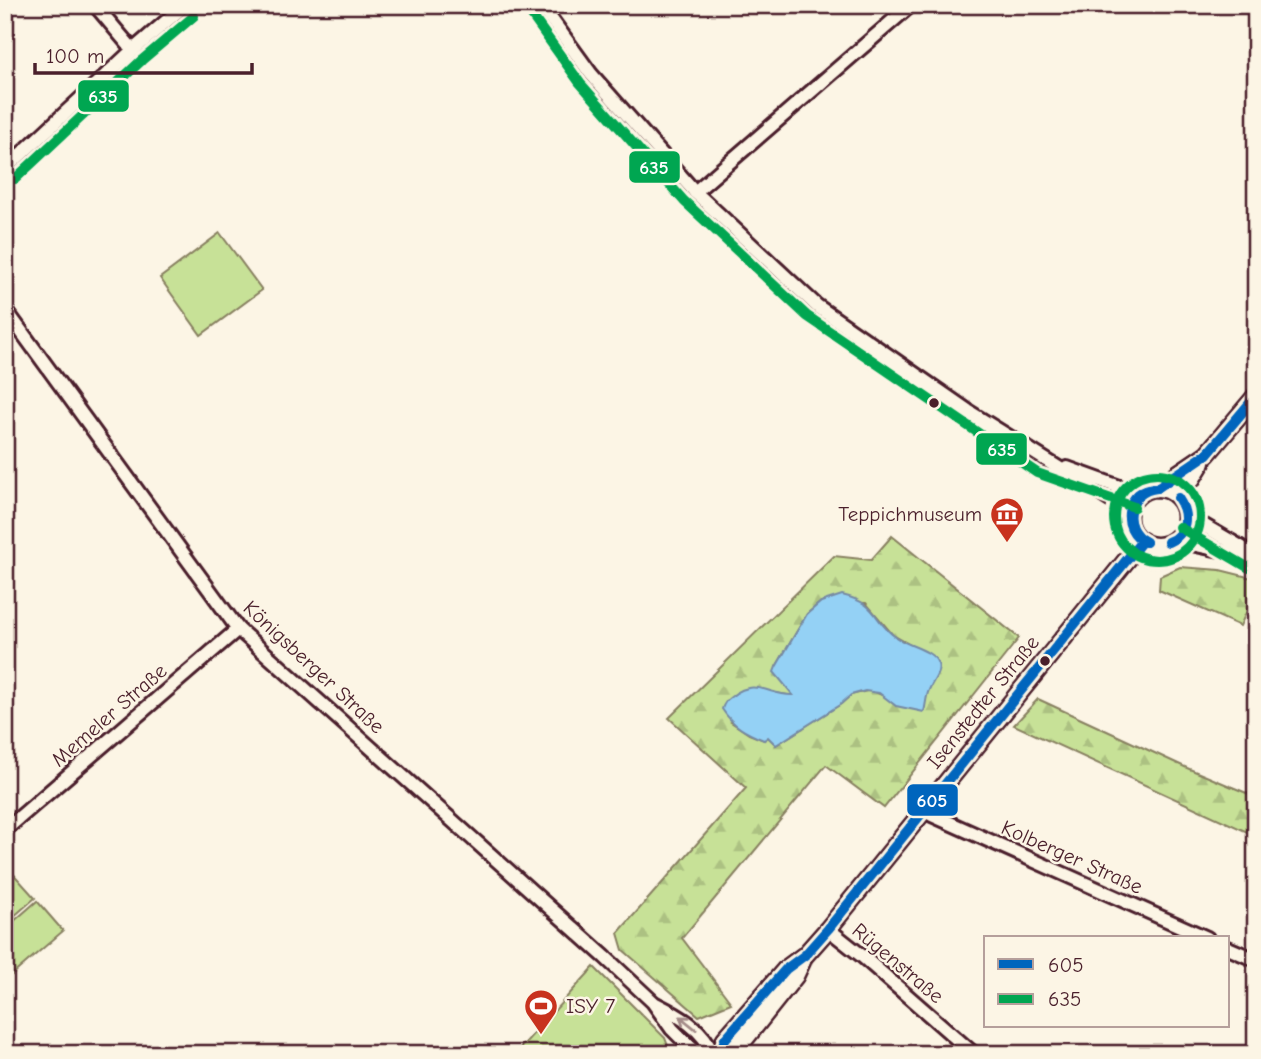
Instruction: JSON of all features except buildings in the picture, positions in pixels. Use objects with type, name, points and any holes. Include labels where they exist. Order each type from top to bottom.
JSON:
[{"type":"street","points":[[95,5],[132,50]]},
{"type":"street","points":[[5,169],[132,50],[185,5]]},
{"type":"street","points":[[541,5],[591,74],[695,192],[817,306],[968,411],[1113,502],[1128,516]]},
{"type":"street","points":[[695,192],[911,5]]},
{"type":"street","name":"Königsberger Straße","points":[[5,310],[238,629],[517,876],[653,1002],[672,1029],[697,1054]]},
{"type":"street","points":[[1180,498],[1207,454],[1256,396]]},
{"type":"street","points":[[1044,461],[1139,494],[1157,488],[1207,454]]},
{"type":"street","points":[[1157,488],[1172,492],[1180,498],[1186,515],[1183,529],[1173,541]]},
{"type":"street","points":[[1139,494],[1128,516],[1132,531],[1142,541],[1158,546],[1173,541],[1224,552],[1254,555]]},
{"type":"street","points":[[1186,515],[1254,555]]},
{"type":"street","name":"Isenstedter Straße","points":[[720,1054],[725,1039],[786,969],[805,955],[828,929],[1142,541]]},
{"type":"street","name":"Memeler Straße","points":[[5,830],[238,629]]},
{"type":"street","name":"Kolberger Straße","points":[[923,809],[944,821],[1203,936]]},
{"type":"street","name":"Rügenstraße","points":[[828,929],[974,1054]]},
{"type":"street","points":[[1230,949],[1256,960]]},
{"type":"street","name":"Isenstedter Straße","points":[[733,1054],[795,976],[805,955]]},
{"type":"street","name":"Königsberger Straße","points":[[653,1002],[689,1023],[710,1045],[713,1054]]},
{"type":"green space","points":[[220,233],[262,290],[201,335],[160,278]]},
{"type":"green space","points":[[892,536],[1019,638],[884,808],[826,765],[682,938],[731,1003],[699,1016],[623,950],[618,933],[746,788],[669,718],[834,556],[871,560]],"holes":[[[821,602],[866,603],[893,635],[914,647],[939,668],[928,691],[896,706],[888,698],[871,690],[851,695],[776,745],[768,737],[764,740],[749,734],[731,722],[776,693],[794,696],[776,667],[807,614]]]},
{"type":"green space","points":[[1180,567],[1220,570],[1256,579],[1256,591],[1240,626],[1159,590],[1160,576]]},
{"type":"green space","points":[[1038,699],[1256,797],[1256,836],[1014,725]]},
{"type":"green space","points":[[9,869],[35,898],[5,924],[5,872]]},
{"type":"green space","points":[[37,901],[63,931],[5,981],[5,929]]},
{"type":"green space","points":[[594,967],[665,1038],[671,1054],[515,1054]]},
{"type":"water","points":[[842,595],[863,603],[889,632],[936,659],[938,671],[928,692],[924,712],[896,706],[879,693],[865,691],[851,695],[776,745],[768,737],[764,740],[735,724],[722,709],[727,700],[741,691],[756,688],[793,695],[774,672],[776,667],[807,614],[821,602]]},
{"type":"transit line","name":"635","points":[[530,13],[580,83],[684,201],[807,316],[1037,473],[1134,507]]},
{"type":"transit line","name":"635","points":[[15,179],[142,60],[194,16]]},
{"type":"transit line","name":"605","points":[[1157,488],[1207,454],[1256,396]]},
{"type":"transit line","name":"635","points":[[1157,474],[1181,481],[1193,493],[1200,517],[1193,541],[1181,553],[1157,560],[1133,553],[1121,541],[1114,517],[1121,493],[1133,481],[1157,474]]},
{"type":"transit line","name":"605","points":[[1146,542],[1137,536],[1132,528],[1129,510],[1138,494],[1157,488]]},
{"type":"transit line","name":"605","points":[[1146,542],[1137,536],[1132,528],[1130,511],[1139,496],[1157,488]]},
{"type":"transit line","name":"605","points":[[1168,542],[1180,534],[1185,523],[1184,510],[1178,498]]},
{"type":"transit line","name":"635","points":[[1179,527],[1249,568]]},
{"type":"transit line","name":"605","points":[[720,1054],[725,1039],[786,969],[805,955],[828,929],[1142,541]]},
{"type":"place","name":"Teppichmuseum","points":[[1007,544]]},
{"type":"place","name":"ISY 7","points":[[541,1036]]}]
